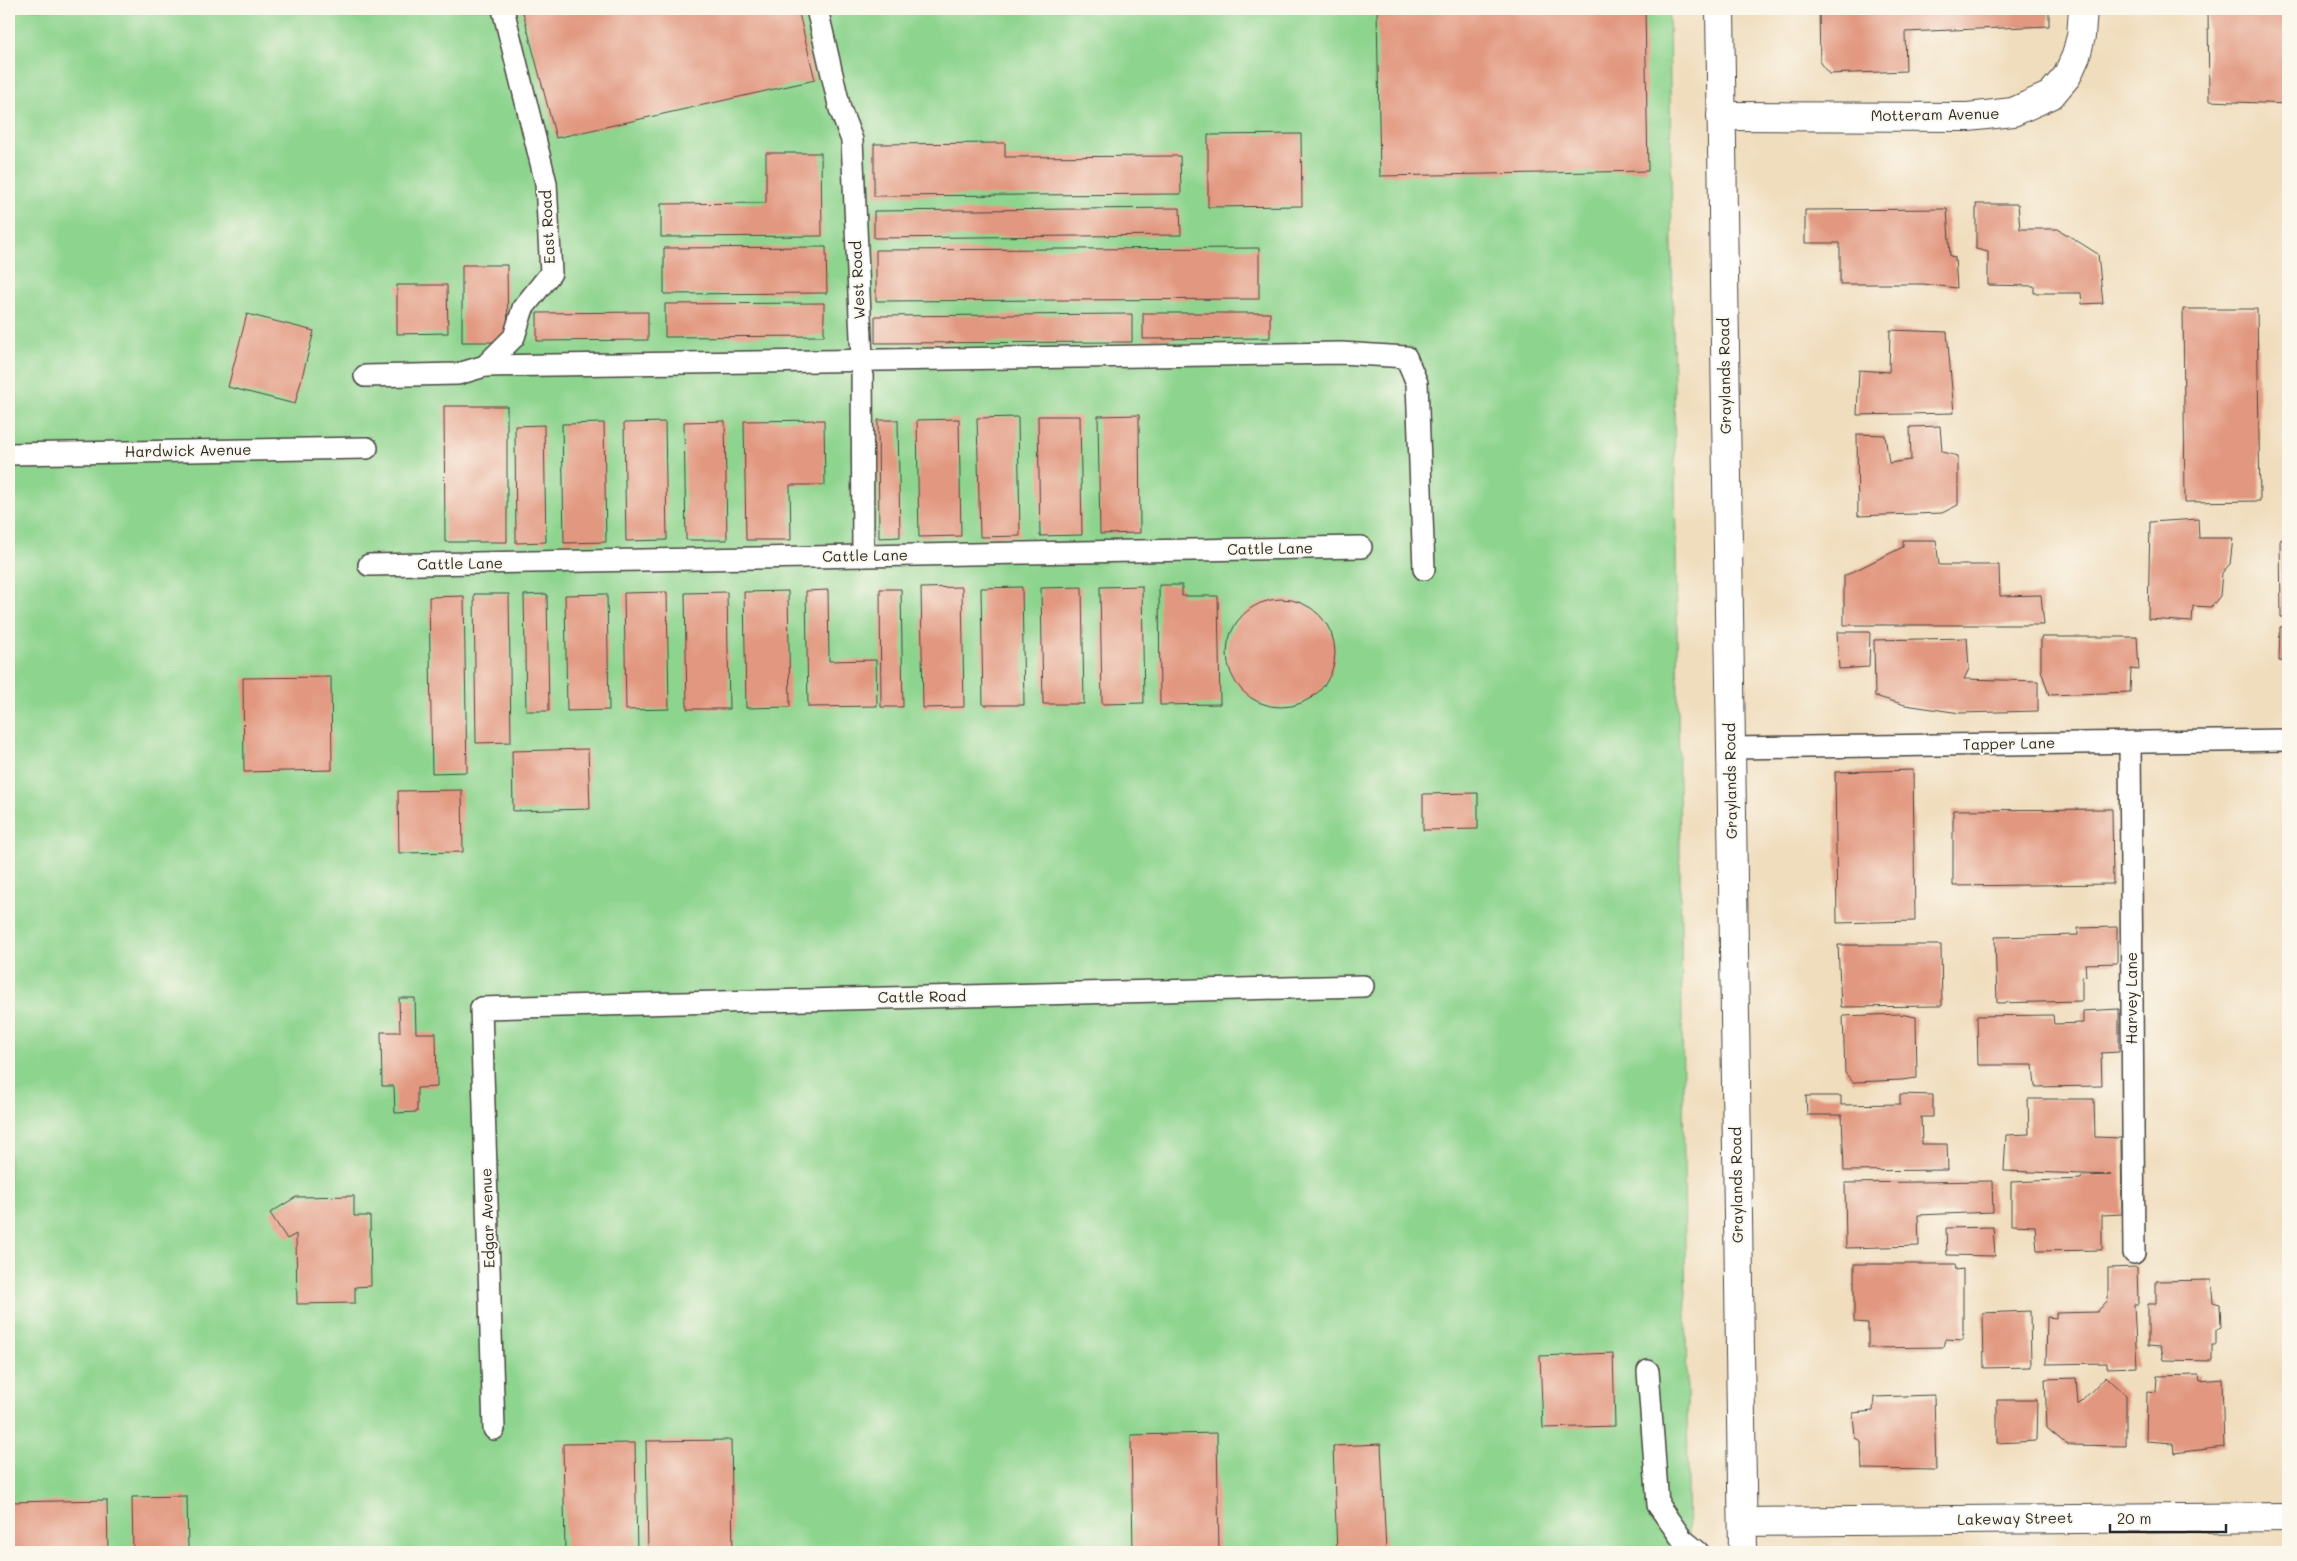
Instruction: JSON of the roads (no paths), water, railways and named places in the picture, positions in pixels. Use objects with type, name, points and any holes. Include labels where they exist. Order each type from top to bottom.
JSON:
[{"type":"street","name":"Graylands Road","points":[[1720,9],[1742,1552]]},
{"type":"street","name":"Motteram Avenue","points":[[1721,116],[1968,117],[2013,112],[2051,95],[2066,76],[2076,56],[2081,36],[2083,9]]},
{"type":"street","name":"Lakeway Street","points":[[1742,1522],[2288,1517]]},
{"type":"lane","name":"East Road","points":[[365,376],[458,374],[484,366],[514,337],[523,308],[551,273],[546,184],[503,9]]},
{"type":"lane","name":"West Road","points":[[817,9],[840,109],[852,140],[862,359],[864,556]]},
{"type":"lane","points":[[484,366],[1341,352],[1406,356],[1417,383],[1424,570]]},
{"type":"lane","name":"Hardwick Avenue","points":[[9,454],[367,448]]},
{"type":"lane","name":"Cattle Lane","points":[[369,565],[1361,547]]},
{"type":"lane","name":"Tapper Lane","points":[[1731,748],[2288,740]]},
{"type":"lane","name":"Harvey Lane","points":[[2130,743],[2134,1253]]},
{"type":"lane","name":"Cattle Road","points":[[482,1008],[1363,986]]},
{"type":"lane","name":"Edgar Avenue","points":[[482,1008],[494,1429]]},
{"type":"lane","points":[[1648,1371],[1658,1505],[1682,1539],[1698,1552]]}]
